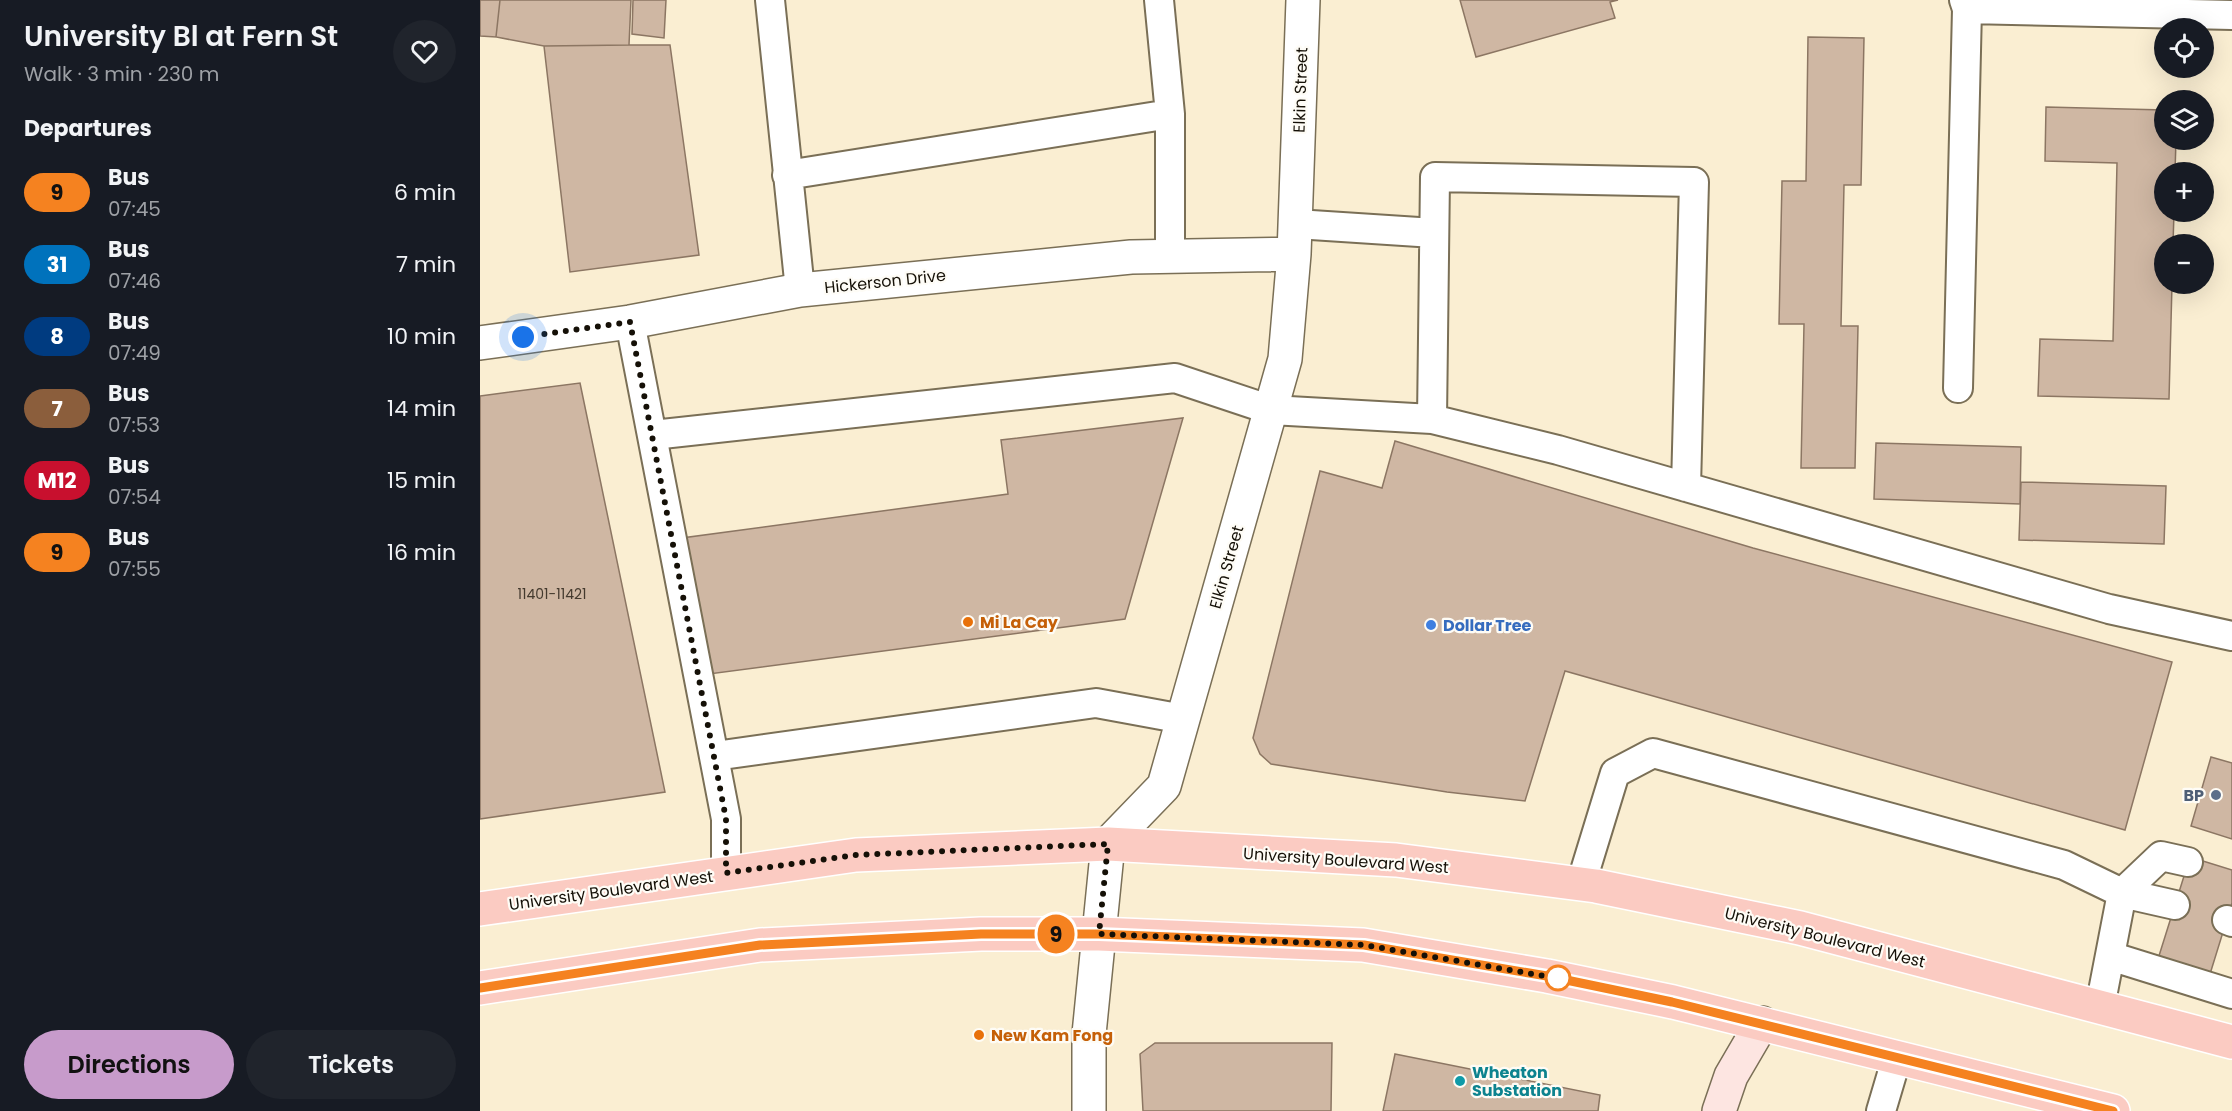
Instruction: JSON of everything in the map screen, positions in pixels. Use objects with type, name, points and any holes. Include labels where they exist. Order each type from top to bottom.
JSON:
[{"type":"main road","name":"University Boulevard West","points":[[480,909],[856,855],[1108,844],[1396,860],[1581,884],[1800,928],[2232,1042]]},
{"type":"main road","points":[[480,988],[760,945],[981,934],[1099,934],[1364,945],[1558,978],[1762,1023],[1897,1057],[2058,1104],[2113,1111]]},
{"type":"street","name":"Elkin Street","points":[[1108,844],[1164,786],[1285,359],[1295,239],[1303,0]]},
{"type":"street","name":"Hickerson Drive","points":[[480,343],[630,322],[800,290],[1119,258],[1170,256],[1295,239]]},
{"type":"street","points":[[1089,1111],[1089,1034],[1108,844]]},
{"type":"street","points":[[1719,1111],[1731,1076],[1762,1023]]},
{"type":"lane","points":[[770,0],[800,290]]},
{"type":"lane","points":[[1159,0],[1170,114],[1170,256]]},
{"type":"lane","points":[[1958,388],[1965,5],[2232,15]]},
{"type":"lane","points":[[787,175],[1170,114]]},
{"type":"lane","points":[[1432,419],[1435,177],[1694,182],[1686,487]]},
{"type":"lane","points":[[1295,239],[1434,233]]},
{"type":"lane","points":[[630,322],[726,819],[726,873]]},
{"type":"lane","points":[[653,435],[1175,378],[1271,410],[1432,419],[1558,450],[1770,509],[2109,609],[2232,636]]},
{"type":"lane","points":[[715,756],[1096,703],[1183,719]]},
{"type":"lane","points":[[1581,884],[1615,773],[1653,753],[2064,865],[2122,893],[2175,905]]},
{"type":"lane","points":[[2100,1006],[2122,893],[2161,856],[2188,862]]},
{"type":"lane","points":[[2110,956],[2232,994]]},
{"type":"lane","points":[[1881,1111],[1897,1057]]},
{"type":"building","points":[[480,0],[500,0],[496,37],[480,36]]},
{"type":"building","points":[[500,0],[631,0],[629,45],[544,46],[496,37]]},
{"type":"building","points":[[633,0],[666,0],[664,38],[632,34]]},
{"type":"building","points":[[1460,0],[1618,0],[1610,2],[1615,18],[1476,57]]},
{"type":"building","points":[[1808,37],[1864,38],[1861,185],[1844,185],[1841,326],[1858,326],[1855,468],[1801,468],[1804,324],[1779,324],[1782,181],[1806,181]]},
{"type":"building","points":[[670,45],[699,255],[570,272],[544,46]]},
{"type":"building","points":[[2046,107],[2154,110],[2154,150],[2176,150],[2175,162],[2154,162],[2154,222],[2174,222],[2173,234],[2154,234],[2154,294],[2172,294],[2169,399],[2038,396],[2040,339],[2113,341],[2117,163],[2045,161]]},
{"type":"building","points":[[580,383],[665,792],[480,819],[480,396]]},
{"type":"building","points":[[1183,418],[1125,619],[709,674],[682,538],[1008,494],[1001,440]]},
{"type":"building","points":[[1395,441],[1753,548],[2172,662],[2125,830],[1565,671],[1525,801],[1447,792],[1271,764],[1260,754],[1253,738],[1320,471],[1382,488]]},
{"type":"building","points":[[1876,443],[2021,447],[2020,504],[1874,499]]},
{"type":"building","points":[[2021,482],[2166,486],[2164,544],[2019,540]]},
{"type":"building","name":"BP","points":[[2211,757],[2232,763],[2232,839],[2191,826]]},
{"type":"building","points":[[2190,857],[2232,870],[2232,903],[2210,974],[2158,959]]},
{"type":"building","points":[[1155,1043],[1332,1043],[1331,1111],[1143,1111],[1140,1054]]},
{"type":"building","name":"Wheaton Substation","points":[[1395,1054],[1600,1095],[1598,1111],[1383,1111]]},
{"type":"bus line","name":"9","points":[[480,988],[760,945],[981,934],[1099,934],[1364,945],[1547,976],[1672,1002],[2113,1111]]},
{"type":"place","name":"Mi La Cay","points":[[968,622]]},
{"type":"place","name":"Dollar Tree","points":[[1431,625]]},
{"type":"place","name":"BP","points":[[2216,795]]},
{"type":"place","name":"New Kam Fong","points":[[979,1035]]},
{"type":"place","name":"Wheaton Substation","points":[[1460,1081]]},
{"type":"route","points":[[523,337],[630,322],[726,819],[726,873],[856,855],[1108,844],[1099,934],[1364,945],[1568,980],[1558,978]]}]
